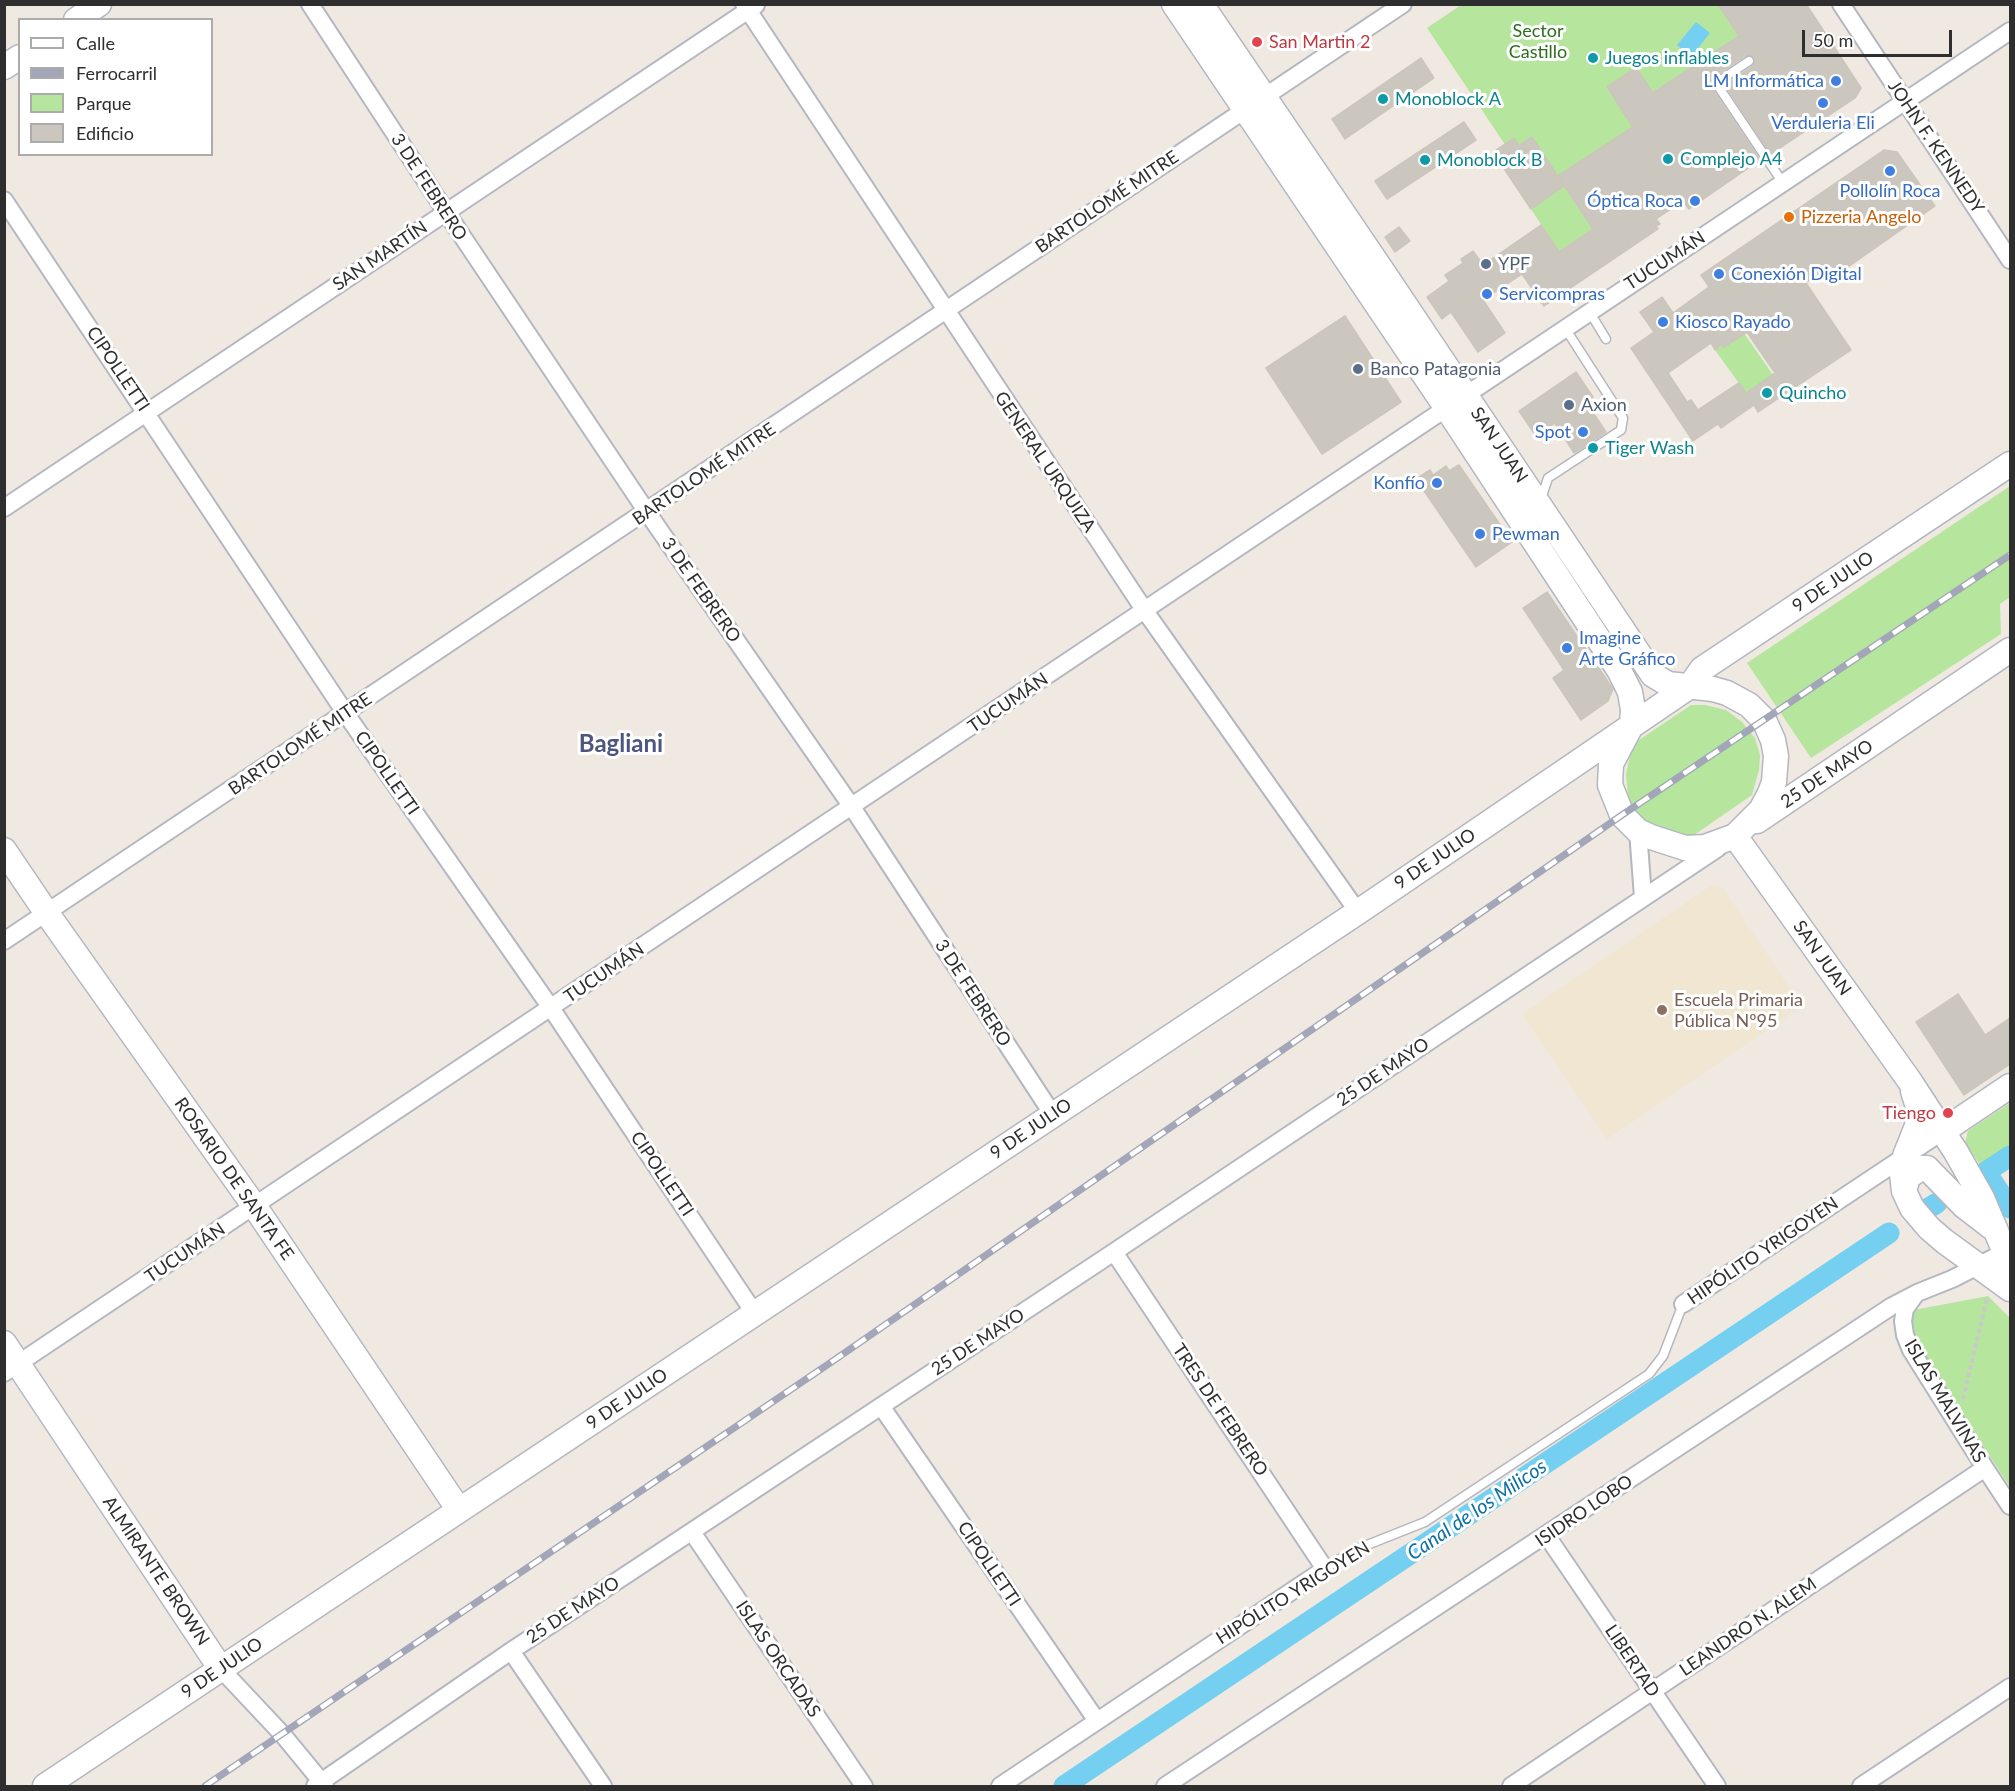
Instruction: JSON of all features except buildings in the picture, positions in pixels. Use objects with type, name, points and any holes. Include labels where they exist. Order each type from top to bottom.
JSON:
[{"type":"main road","points":[[79,18],[99,4]]},
{"type":"main road","name":"SAN JUAN","points":[[1174,4],[1254,103],[1455,401],[1619,670],[1630,692],[1632,725],[1611,764],[1610,785],[1622,815],[1638,831],[1668,844],[1685,848],[1705,847],[1736,836],[1761,810],[1770,793],[1776,767],[1773,740],[1764,720],[1749,705],[1727,693],[1668,684],[1653,675],[1539,506],[1455,401]]},
{"type":"main road","name":"SAN JUAN","points":[[1201,4],[1254,103]]},
{"type":"main road","points":[[4,67],[18,58]]},
{"type":"main road","name":"9 DE JULIO","points":[[45,1786],[1358,912],[1690,686],[1702,669],[2010,464]]},
{"type":"main road","name":"25 DE MAYO","points":[[1736,836],[2010,650]]},
{"type":"main road","name":"SAN JUAN","points":[[1736,836],[1943,1131],[1982,1198],[2006,1249]]},
{"type":"main road","name":"ROSARIO DE SANTA FE","points":[[4,850],[255,1207],[459,1510]]},
{"type":"main road","name":"SAN JUAN","points":[[1904,1191],[1902,1174],[1905,1156],[1917,1126],[1918,1107],[1909,1080]]},
{"type":"main road","name":"HIPÓLITO YRIGOYEN","points":[[1943,1131],[2010,1086]]},
{"type":"main road","points":[[2006,1249],[1986,1221],[1952,1195],[1927,1168],[1921,1168],[1908,1177],[1904,1191],[1912,1208],[1929,1228],[2010,1289]]},
{"type":"main road","name":"ALMIRANTE BROWN","points":[[4,1343],[12,1369],[221,1669]]},
{"type":"street","name":"3 DE FEBRERO","points":[[310,4],[647,512],[852,807],[1053,1115]]},
{"type":"street","name":"BARTOLOMÉ MITRE","points":[[4,941],[1403,4]]},
{"type":"street","name":"JOHN F. KENNEDY","points":[[1841,4],[2010,260]]},
{"type":"street","name":"SAN MARTÍN","points":[[4,508],[750,6]]},
{"type":"street","name":"GENERAL URQUIZA","points":[[750,6],[945,311],[1145,611],[1358,912]]},
{"type":"street","name":"TUCUMÁN","points":[[12,1369],[2010,31]]},
{"type":"street","name":"CIPOLLETTI","points":[[4,200],[346,714],[551,1008],[755,1314]]},
{"type":"street","points":[[1638,831],[1643,897]]},
{"type":"street","name":"25 DE MAYO","points":[[320,1785],[512,1651],[1736,836]]},
{"type":"street","name":"HIPÓLITO YRIGOYEN","points":[[1683,1304],[1943,1131]]},
{"type":"street","name":"ISIDRO LOBO","points":[[1165,1786],[1547,1536],[1892,1306],[1917,1293],[1952,1280],[2006,1249]]},
{"type":"street","name":"TRES DE FEBRERO","points":[[1114,1252],[1325,1569]]},
{"type":"street","name":"ISLAS MALVINAS","points":[[1917,1293],[1905,1310],[1903,1321],[1911,1350],[2010,1506]]},
{"type":"street","name":"CIPOLLETTI","points":[[881,1406],[1097,1721]]},
{"type":"street","name":"LEANDRO N. ALEM","points":[[1510,1786],[1985,1468]]},
{"type":"street","name":"ISLAS ORCADAS","points":[[692,1532],[864,1786]]},
{"type":"street","name":"LIBERTAD","points":[[1547,1536],[1717,1786]]},
{"type":"street","name":"HIPÓLITO YRIGOYEN","points":[[1000,1786],[1325,1569]]},
{"type":"street","points":[[512,1651],[603,1786]]},
{"type":"street","name":"ALMIRANTE BROWN","points":[[221,1669],[283,1735],[320,1785]]},
{"type":"street","points":[[1862,1786],[2010,1687]]},
{"type":"lane","points":[[1749,61],[1716,83],[1783,183]]},
{"type":"lane","points":[[1589,311],[1606,339]]},
{"type":"lane","points":[[1539,506],[1548,478],[1621,430],[1623,418],[1565,328]]},
{"type":"lane","name":"HIPÓLITO YRIGOYEN","points":[[1325,1569],[1352,1551],[1425,1522],[1649,1374],[1663,1356],[1683,1304]]},
{"type":"path","points":[[1957,1423],[1988,1296]]},
{"type":"shaded area","name":"Escuela Primaria Pública Nº95","points":[[1712,885],[1722,887],[1802,1006],[1607,1139],[1522,1014]]},
{"type":"green space","name":"Sector Castillo","points":[[1718,4],[1739,36],[1675,79],[1667,115],[1636,69],[1606,87],[1633,127],[1582,160],[1592,176],[1568,192],[1593,229],[1559,252],[1531,209],[1564,186],[1532,138],[1510,152],[1427,28],[1461,5]]},
{"type":"green space","points":[[1739,326],[1773,375],[1746,393],[1715,350],[1722,344],[1725,347],[1732,342]]},
{"type":"green space","points":[[2010,486],[2010,597],[2000,604],[2001,634],[1811,758],[1747,663]]},
{"type":"green space","points":[[1691,705],[1705,705],[1726,710],[1742,722],[1755,738],[1760,755],[1759,770],[1752,795],[1694,835],[1678,835],[1645,822],[1634,810],[1628,796],[1626,774],[1631,751],[1639,740]]},
{"type":"green space","points":[[2010,1103],[2010,1158],[2007,1154],[1983,1169],[1965,1143],[1968,1131]]},
{"type":"green space","points":[[1988,1296],[2010,1318],[2010,1487],[1908,1330],[1914,1310]]},
{"type":"water","points":[[1696,22],[1710,33],[1691,57],[1677,45]]},
{"type":"waterway","name":"Canal de los Milicos","points":[[1978,1177],[2010,1156]]},
{"type":"waterway","points":[[1986,1172],[2010,1208]]},
{"type":"waterway","name":"Canal de los Milicos","points":[[1927,1209],[1937,1203]]},
{"type":"waterway","name":"Canal de los Milicos","points":[[1064,1786],[1889,1233]]},
{"type":"railway","points":[[205,1786],[830,1363],[1622,815],[2010,555]]},
{"type":"place","name":"San Martin 2","points":[[1257,42]]},
{"type":"place","name":"Juegos inflables","points":[[1593,58]]},
{"type":"place","name":"LM Informática","points":[[1836,81]]},
{"type":"place","name":"Monoblock A","points":[[1383,99]]},
{"type":"place","name":"Verduleria Eli","points":[[1823,103]]},
{"type":"place","name":"Complejo A4","points":[[1668,159]]},
{"type":"place","name":"Monoblock B","points":[[1425,160]]},
{"type":"place","name":"Pollolín Roca","points":[[1890,171]]},
{"type":"place","name":"Óptica Roca","points":[[1695,201]]},
{"type":"place","name":"Pizzeria Angelo","points":[[1789,217]]},
{"type":"place","name":"YPF","points":[[1486,264]]},
{"type":"place","name":"Conexión Digital","points":[[1719,274]]},
{"type":"place","name":"Servicompras","points":[[1487,294]]},
{"type":"place","name":"Kiosco Rayado","points":[[1663,322]]},
{"type":"place","name":"Banco Patagonia","points":[[1358,369]]},
{"type":"place","name":"Quincho","points":[[1767,393]]},
{"type":"place","name":"Axion","points":[[1569,405]]},
{"type":"place","name":"Spot","points":[[1583,432]]},
{"type":"place","name":"Tiger Wash","points":[[1593,448]]},
{"type":"place","name":"Konfío","points":[[1437,483]]},
{"type":"place","name":"Pewman","points":[[1480,534]]},
{"type":"place","name":"Imagine Arte Gráfico","points":[[1567,648]]},
{"type":"place","name":"Escuela Primaria Pública Nº95","points":[[1662,1010]]},
{"type":"place","name":"Tiengo","points":[[1948,1113]]},
{"type":"district","name":"Bagliani","points":[[621,744]]}]
